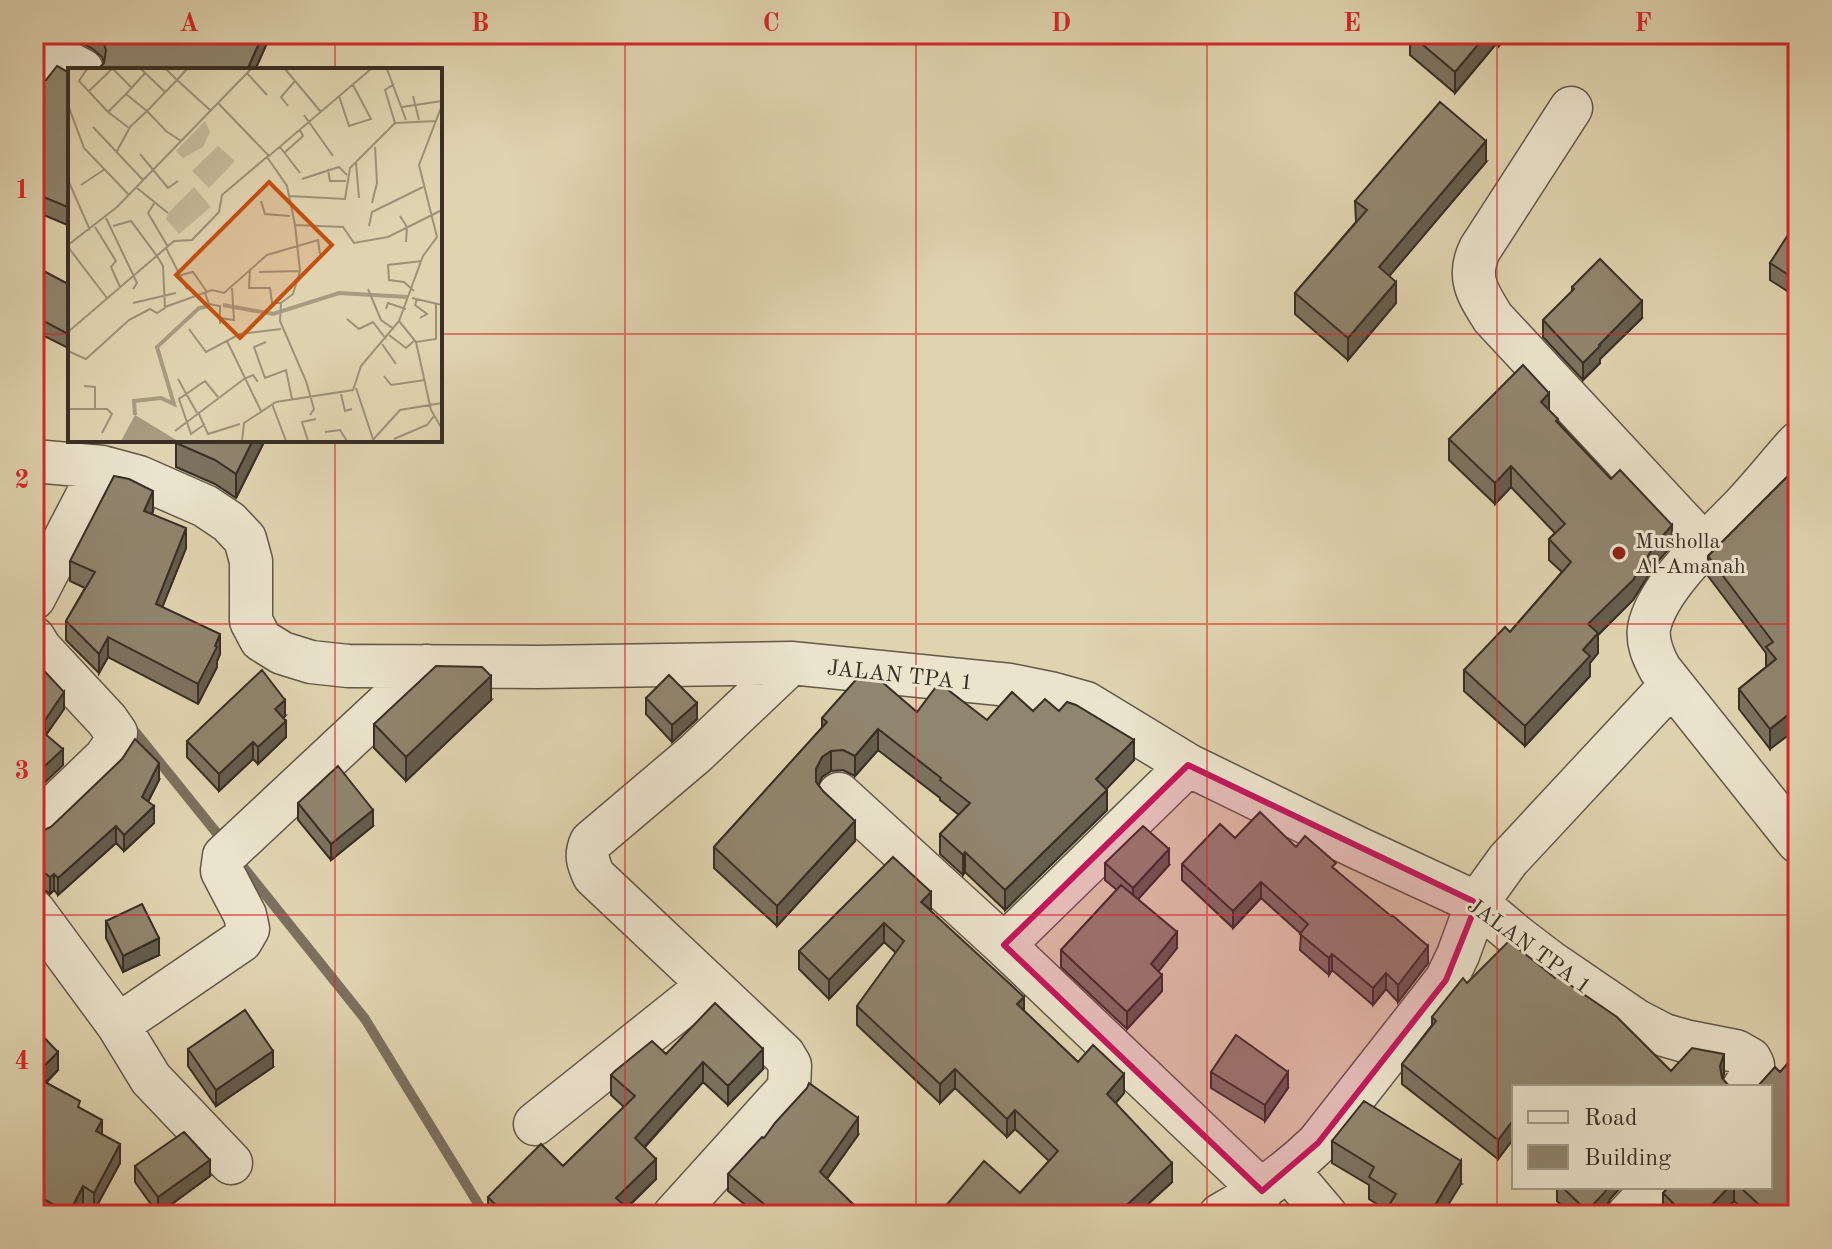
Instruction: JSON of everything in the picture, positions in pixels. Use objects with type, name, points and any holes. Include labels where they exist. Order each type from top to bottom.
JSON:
[{"type":"street","points":[[1571,108],[1480,249],[1474,261],[1474,279],[1480,298],[1493,318],[1704,545]]},
{"type":"street","points":[[1798,443],[1704,545],[1656,606],[1649,631],[1651,652],[1660,669],[1798,842]]},
{"type":"street","points":[[34,598],[124,460]]},
{"type":"street","name":"JALAN TPA 1","points":[[34,461],[124,460],[229,522],[245,539],[251,561],[251,621],[261,640],[282,653],[311,662],[348,666],[538,667],[791,663],[1010,685],[1086,703],[1188,765],[1477,903],[1549,961],[1637,1021],[1664,1035],[1727,1048],[1750,1059],[1753,1073],[1745,1085]]},
{"type":"street","points":[[34,638],[116,733],[114,745],[105,758],[34,826]]},
{"type":"street","points":[[674,1215],[789,1088],[790,1065],[784,1055],[594,876],[587,861],[587,851],[591,842],[696,753],[791,663]]},
{"type":"street","points":[[118,1025],[241,941],[248,929],[245,915],[222,871],[224,856],[427,666]]},
{"type":"street","points":[[1220,1215],[1275,1180],[1318,1143],[1446,980],[1477,903],[1508,860],[1672,684]]},
{"type":"street","points":[[1004,945],[1188,765]]},
{"type":"street","points":[[839,794],[1004,945],[1275,1180],[1326,1215]]},
{"type":"street","points":[[34,911],[118,1025],[151,1079],[231,1163]]},
{"type":"street","points":[[535,1124],[709,985]]},
{"type":"street","points":[[1628,1215],[1652,1189]]},
{"type":"highlighted area","points":[[1188,765],[1477,903],[1446,980],[1318,1143],[1262,1191],[1004,945]]},
{"type":"building","points":[[97,34],[263,34],[248,68],[99,68],[104,63],[106,50]]},
{"type":"building","points":[[1410,34],[1487,34],[1455,72]]},
{"type":"building","points":[[57,66],[68,72],[68,207],[34,193],[34,83],[46,80]]},
{"type":"building","points":[[1440,102],[1486,141],[1379,267],[1396,282],[1348,338],[1295,293],[1367,210],[1355,201]]},
{"type":"building","points":[[1793,227],[1798,230],[1798,281],[1770,263]]},
{"type":"building","points":[[1600,259],[1642,301],[1583,363],[1543,320]]},
{"type":"building","points":[[34,266],[68,284],[68,334],[34,316]]},
{"type":"building","points":[[1523,365],[1549,393],[1541,402],[1558,419],[1556,421],[1611,479],[1620,470],[1672,525],[1654,546],[1633,580],[1588,624],[1598,633],[1583,650],[1590,656],[1525,726],[1464,670],[1505,627],[1510,632],[1571,562],[1549,539],[1565,524],[1511,466],[1495,483],[1449,439]]},
{"type":"building","points":[[252,442],[236,474],[215,460],[176,443]]},
{"type":"building","points":[[1798,466],[1798,707],[1770,729],[1739,689],[1776,659],[1766,647],[1773,642],[1708,556]]},
{"type":"building","points":[[114,476],[129,479],[153,491],[144,511],[186,528],[156,604],[220,634],[217,647],[198,684],[108,637],[99,654],[66,621],[95,572],[70,561]]},
{"type":"building","points":[[34,660],[64,692],[45,720],[34,712]]},
{"type":"building","points":[[436,666],[482,667],[491,676],[406,757],[374,724]]},
{"type":"building","points":[[262,670],[285,700],[275,709],[286,721],[258,747],[253,742],[219,774],[187,741]]},
{"type":"building","points":[[861,674],[874,675],[917,712],[939,683],[987,720],[1012,692],[1033,711],[1045,699],[1059,711],[1067,702],[1076,705],[1134,740],[1096,779],[1107,790],[1005,890],[965,852],[963,855],[940,834],[970,803],[878,729],[855,756],[843,750],[831,751],[822,757],[816,769],[816,782],[855,821],[777,906],[714,847],[827,722],[822,718]]},
{"type":"building","points":[[669,675],[697,703],[672,725],[646,698]]},
{"type":"building","points":[[38,728],[63,749],[34,776],[34,732]]},
{"type":"building","points":[[135,739],[159,763],[142,797],[154,806],[124,835],[116,826],[58,878],[54,874],[50,877],[34,871],[34,833],[51,827],[122,759]]},
{"type":"building","points":[[338,766],[373,810],[331,844],[298,803]]},
{"type":"building","points":[[1260,812],[1296,847],[1305,836],[1336,863],[1332,867],[1428,946],[1398,985],[1386,973],[1373,988],[1332,954],[1329,958],[1300,934],[1308,924],[1261,882],[1233,911],[1182,864],[1220,824],[1235,838]]},
{"type":"building","points":[[1143,826],[1169,849],[1133,888],[1105,863]]},
{"type":"building","points":[[893,857],[931,892],[921,902],[1024,997],[1017,1004],[1078,1062],[1093,1045],[1124,1074],[1107,1094],[1172,1163],[1116,1215],[1109,1208],[1103,1215],[938,1215],[984,1161],[1020,1193],[1058,1151],[1015,1110],[1007,1119],[955,1069],[940,1084],[857,1006],[904,941],[884,923],[829,980],[799,951]]},
{"type":"building","points":[[1121,885],[1177,932],[1151,964],[1162,975],[1127,1012],[1061,950]]},
{"type":"building","points":[[142,904],[159,938],[123,956],[106,921]]},
{"type":"building","points":[[1509,941],[1555,978],[1557,976],[1617,1017],[1671,1071],[1692,1048],[1724,1054],[1720,1066],[1722,1078],[1728,1085],[1512,1085],[1512,1122],[1498,1140],[1402,1064],[1436,1021],[1432,1017],[1463,978],[1467,983]]},
{"type":"building","points":[[715,1003],[763,1049],[728,1086],[703,1062],[635,1138],[656,1159],[616,1198],[635,1215],[505,1215],[488,1197],[541,1144],[563,1166],[635,1096],[611,1075],[652,1041],[666,1054]]},
{"type":"building","points":[[245,1010],[273,1051],[216,1090],[188,1049]]},
{"type":"building","points":[[34,1027],[58,1052],[34,1076]]},
{"type":"building","points":[[1236,1035],[1288,1072],[1265,1105],[1211,1072]]},
{"type":"building","points":[[1798,1052],[1798,1215],[1770,1215],[1742,1189],[1772,1189],[1772,1085],[1759,1085],[1775,1067],[1780,1072]]},
{"type":"building","points":[[34,1076],[80,1101],[78,1107],[102,1120],[96,1131],[120,1144],[94,1193],[83,1186],[69,1213],[40,1197],[34,1206]]},
{"type":"building","points":[[809,1083],[858,1118],[820,1172],[864,1215],[777,1215],[728,1174],[764,1138]]},
{"type":"building","points":[[1364,1101],[1461,1161],[1434,1207],[1448,1215],[1383,1215],[1396,1194],[1369,1177],[1374,1167],[1332,1141]]},
{"type":"building","points":[[184,1132],[210,1160],[158,1197],[135,1166]]},
{"type":"building","points":[[1564,1189],[1606,1189],[1587,1211]]},
{"type":"building","points":[[1667,1189],[1727,1189],[1702,1215],[1685,1215],[1663,1193]]},
{"type":"waterway","points":[[128,723],[224,842]]},
{"type":"waterway","points":[[236,858],[365,1019],[485,1215]]},
{"type":"place","name":"Musholla Al-Amanah","points":[[1619,553]]}]
